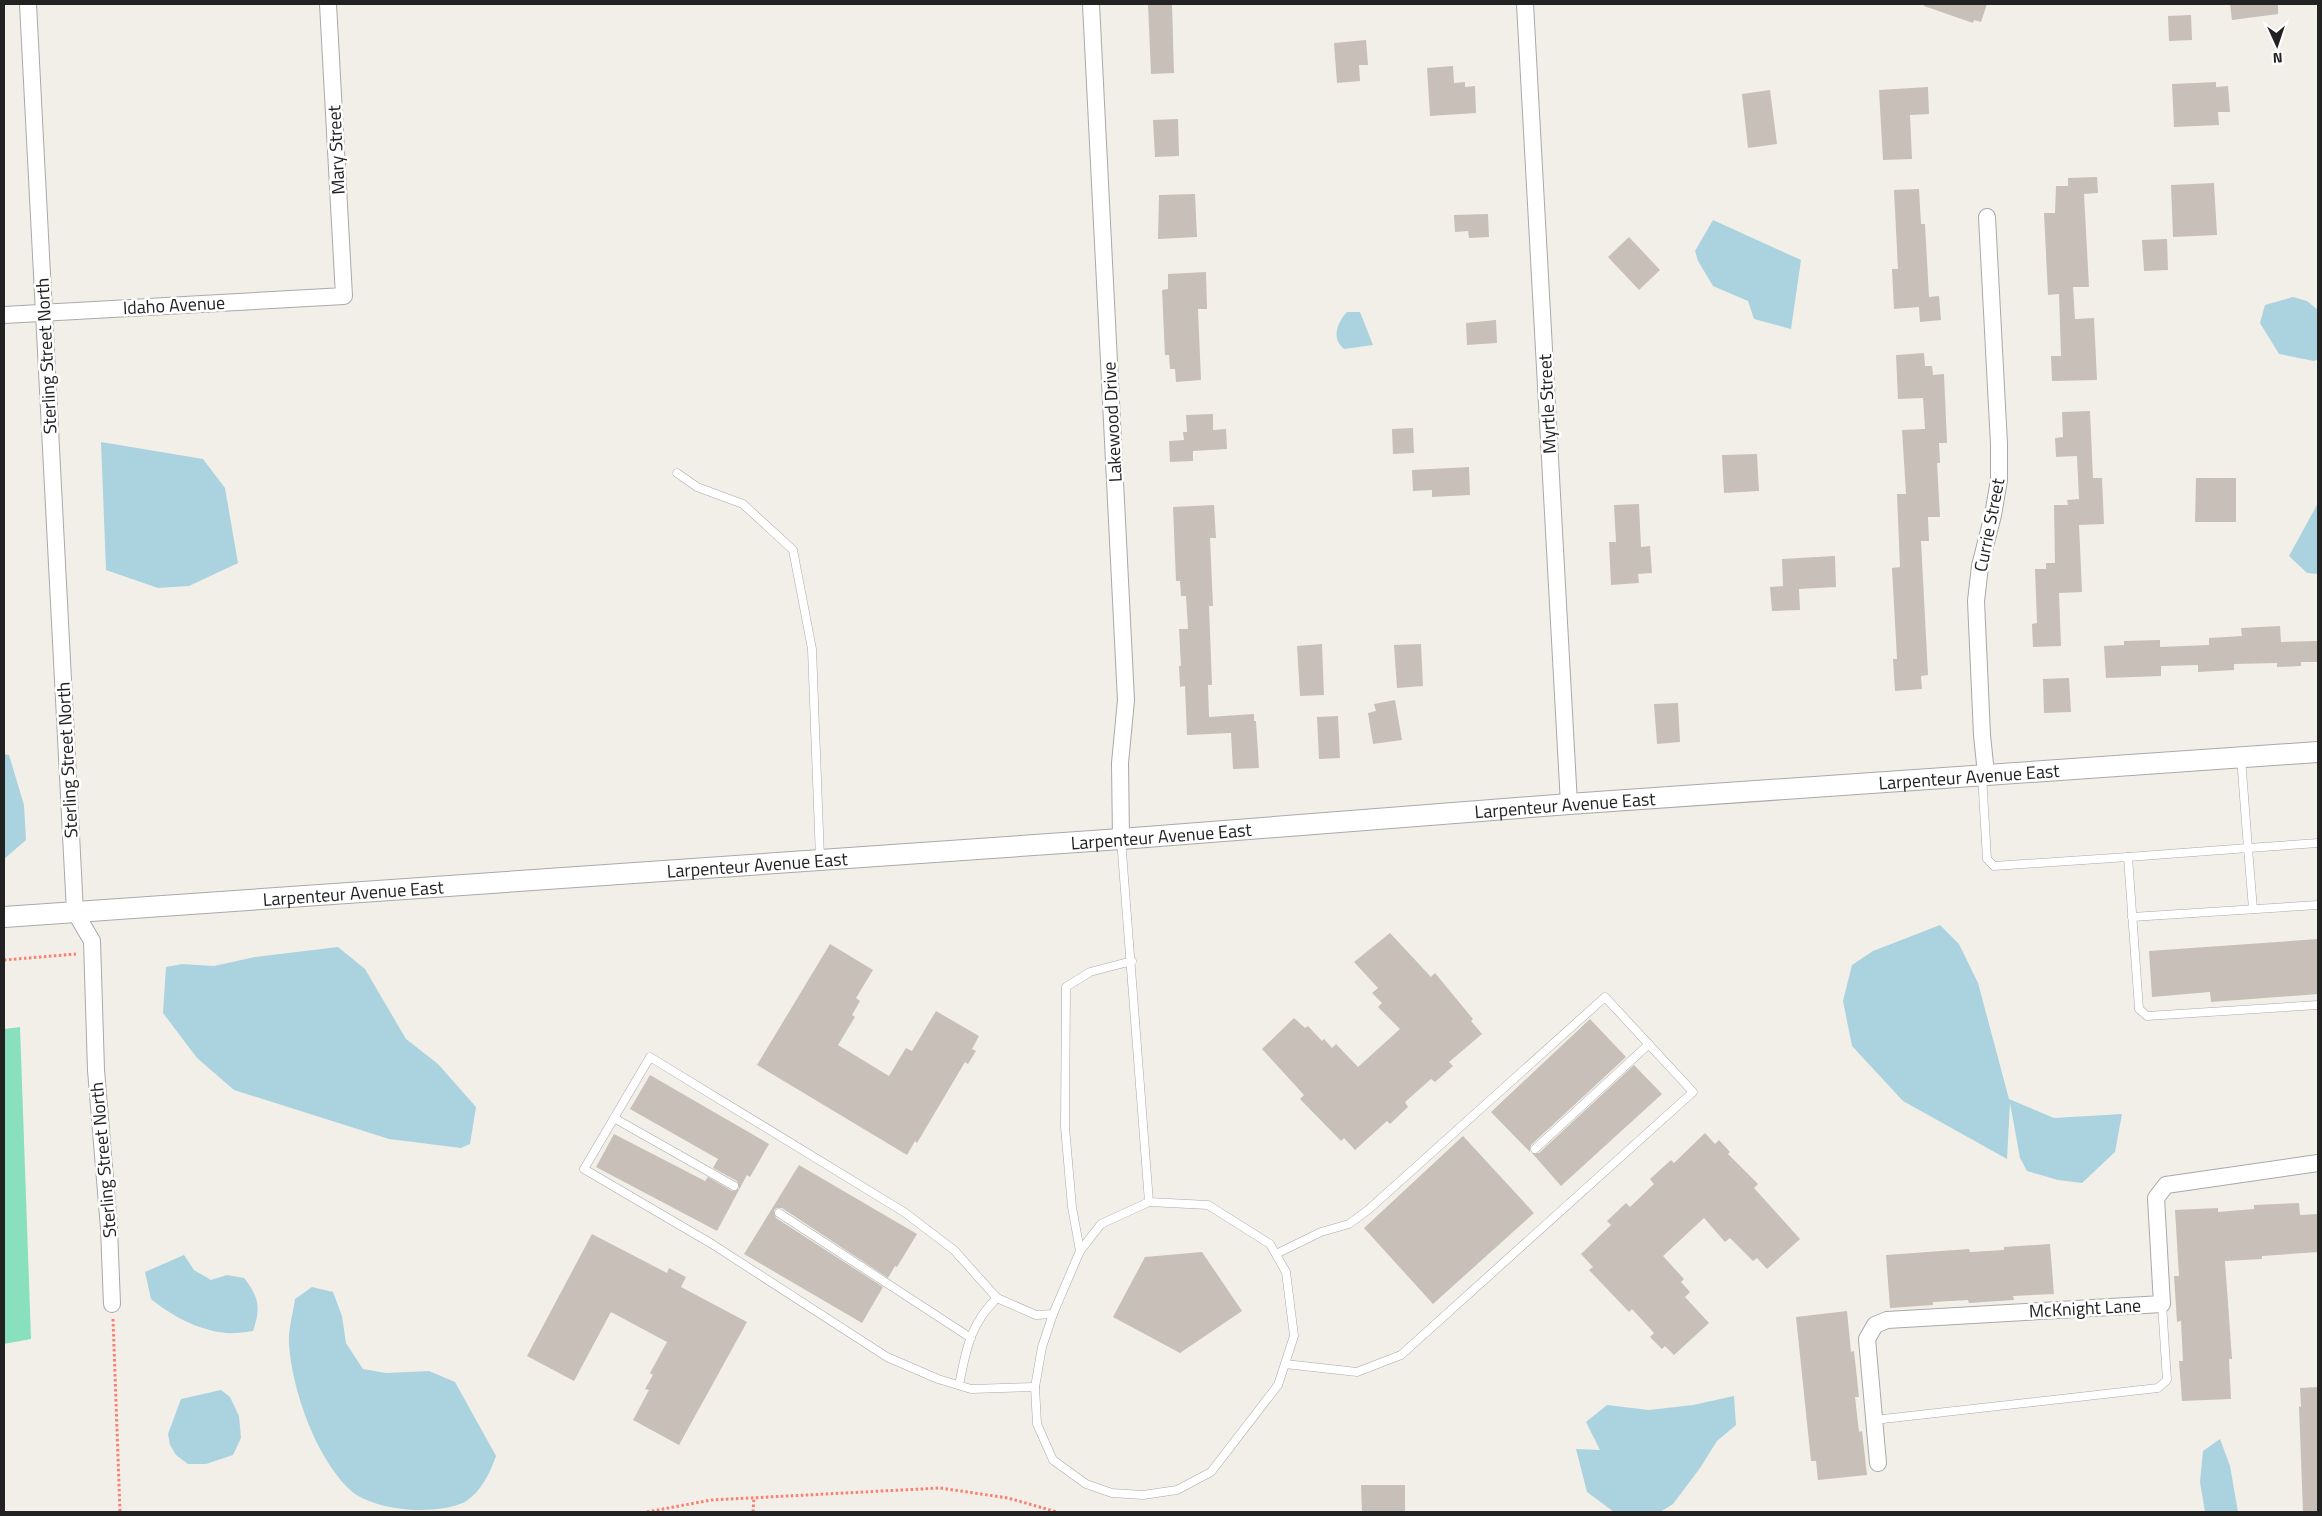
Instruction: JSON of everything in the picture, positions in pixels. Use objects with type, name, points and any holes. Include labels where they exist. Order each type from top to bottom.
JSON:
[{"type":"street","name":"Sterling Street North","points":[[28,4],[75,912],[92,941],[96,1070],[109,1228],[112,1304]]},
{"type":"street","name":"Mary Street","points":[[328,4],[344,296]]},
{"type":"street","name":"Lakewood Drive","points":[[1091,4],[1126,700],[1126,716],[1120,763],[1121,839]]},
{"type":"street","name":"Myrtle Street","points":[[1525,4],[1569,804]]},
{"type":"street","name":"Currie Street","points":[[1984,774],[1976,601],[1980,566],[1993,515],[1999,480],[2000,444],[1987,217]]},
{"type":"street","name":"Idaho Avenue","points":[[4,315],[344,296]]},
{"type":"street","name":"Larpenteur Avenue East","points":[[4,917],[1121,839],[1984,774],[2318,752]]},
{"type":"street","name":"McKnight Lane","points":[[1878,1463],[1867,1339],[1875,1325],[1887,1320],[2162,1304],[2156,1198],[2166,1185],[2318,1163]]},
{"type":"lane","points":[[678,473],[697,488],[743,504],[793,550],[812,649],[820,860]]},
{"type":"lane","points":[[2241,757],[2254,909]]},
{"type":"lane","points":[[1984,774],[1987,859],[1994,866],[2318,843]]},
{"type":"lane","points":[[1121,839],[1150,1202]]},
{"type":"lane","points":[[2128,857],[2139,1009],[2147,1016],[2318,1005]]},
{"type":"lane","points":[[2132,917],[2318,905]]},
{"type":"lane","points":[[1080,1251],[1072,1207],[1065,1127],[1066,987],[1090,972],[1132,961]]},
{"type":"lane","points":[[1276,1254],[1321,1232],[1349,1224],[1368,1210],[1605,997],[1693,1092],[1400,1355],[1357,1372],[1285,1364]]},
{"type":"lane","points":[[1535,1149],[1649,1044]]},
{"type":"lane","points":[[1035,1387],[971,1389],[938,1379],[887,1357],[720,1249],[584,1169],[650,1058],[904,1212],[954,1250],[997,1298],[1036,1315],[1053,1314]]},
{"type":"lane","points":[[614,1118],[734,1186]]},
{"type":"lane","points":[[1150,1202],[1208,1205],[1270,1244],[1286,1272],[1294,1336],[1278,1385],[1212,1472],[1177,1490],[1143,1495],[1112,1493],[1086,1484],[1053,1460],[1036,1424],[1035,1387],[1042,1347],[1053,1314],[1080,1251],[1101,1224],[1150,1202]]},
{"type":"lane","points":[[779,1213],[971,1338]]},
{"type":"lane","points":[[959,1385],[971,1338],[982,1313],[997,1298]]},
{"type":"lane","points":[[1874,1420],[2158,1388],[2167,1380],[2162,1304]]},
{"type":"path","points":[[4,960],[92,953]]},
{"type":"path","points":[[112,1304],[120,1512]]},
{"type":"path","points":[[647,1512],[711,1500],[940,1488],[1008,1498],[1057,1512]]},
{"type":"path","points":[[753,1512],[754,1497]]},
{"type":"green space","points":[[20,1027],[31,1339],[4,1344],[4,1029]]},
{"type":"water","points":[[1713,220],[1801,260],[1791,329],[1754,319],[1748,301],[1713,286],[1698,261],[1695,251]]},
{"type":"water","points":[[2293,297],[2307,301],[2318,310],[2318,359],[2314,361],[2279,354],[2260,323],[2265,305]]},
{"type":"water","points":[[1347,312],[1360,312],[1373,345],[1344,349],[1340,345],[1337,330],[1340,321]]},
{"type":"water","points":[[101,442],[203,459],[225,488],[238,563],[189,586],[158,588],[106,570]]},
{"type":"water","points":[[2318,503],[2318,574],[2307,573],[2289,556]]},
{"type":"water","points":[[4,754],[9,755],[24,805],[26,840],[4,859]]},
{"type":"water","points":[[1940,925],[1959,944],[1978,983],[2009,1099],[2054,1118],[2122,1114],[2115,1152],[2082,1183],[2058,1180],[2027,1171],[2020,1158],[2010,1103],[2007,1159],[1903,1101],[1852,1046],[1843,1001],[1852,965],[1873,951]]},
{"type":"water","points":[[338,947],[365,969],[406,1039],[438,1064],[476,1107],[470,1144],[461,1148],[389,1139],[234,1090],[197,1058],[163,1013],[166,967],[182,964],[214,966],[255,957]]},
{"type":"water","points":[[184,1255],[194,1270],[211,1280],[227,1275],[244,1278],[256,1297],[258,1309],[253,1331],[229,1333],[205,1329],[168,1311],[151,1299],[145,1272]]},
{"type":"water","points":[[312,1287],[333,1292],[342,1316],[346,1343],[363,1369],[386,1373],[429,1371],[455,1382],[496,1456],[484,1482],[471,1498],[453,1506],[438,1509],[404,1509],[387,1506],[371,1502],[357,1495],[335,1473],[315,1439],[307,1420],[300,1401],[291,1362],[289,1333],[295,1299]]},
{"type":"water","points":[[221,1390],[230,1397],[239,1416],[241,1438],[233,1455],[206,1464],[188,1464],[176,1455],[170,1445],[168,1434],[181,1399]]},
{"type":"water","points":[[1734,1396],[1736,1425],[1717,1441],[1700,1468],[1673,1504],[1660,1512],[1614,1512],[1587,1492],[1576,1449],[1600,1450],[1586,1422],[1607,1405],[1649,1410],[1693,1405]]},
{"type":"water","points":[[2220,1439],[2230,1466],[2238,1512],[2205,1512],[2200,1482],[2203,1451]]},
{"type":"building","points":[[1148,4],[1172,4],[1174,73],[1151,74]]},
{"type":"building","points":[[1924,4],[1987,4],[1981,22],[1974,20],[1973,23],[1924,6]]},
{"type":"building","points":[[2230,4],[2278,4],[2278,14],[2232,20]]},
{"type":"building","points":[[2191,15],[2192,40],[2169,41],[2168,16]]},
{"type":"building","points":[[1366,40],[1368,65],[1359,65],[1360,81],[1337,83],[1334,43]]},
{"type":"building","points":[[1453,66],[1454,83],[1465,82],[1465,87],[1475,86],[1476,113],[1430,116],[1427,68]]},
{"type":"building","points":[[2216,82],[2216,87],[2228,86],[2230,112],[2218,112],[2219,125],[2174,127],[2172,84]]},
{"type":"building","points":[[1928,87],[1929,114],[1910,115],[1912,159],[1883,160],[1879,90]]},
{"type":"building","points":[[1770,90],[1777,144],[1748,148],[1742,94]]},
{"type":"building","points":[[1178,119],[1179,156],[1155,157],[1153,120]]},
{"type":"building","points":[[2097,177],[2098,193],[2084,194],[2089,287],[2073,287],[2075,319],[2094,318],[2097,380],[2052,381],[2051,356],[2061,356],[2059,294],[2048,295],[2044,213],[2055,213],[2056,186],[2068,186],[2068,178]]},
{"type":"building","points":[[2214,183],[2217,235],[2173,237],[2171,185]]},
{"type":"building","points":[[1919,189],[1921,224],[1925,224],[1929,297],[1939,296],[1941,320],[1920,322],[1919,307],[1894,309],[1892,269],[1898,269],[1894,190]]},
{"type":"building","points":[[1195,194],[1197,237],[1158,239],[1159,195]]},
{"type":"building","points":[[1488,214],[1489,237],[1469,238],[1468,231],[1455,232],[1454,215]]},
{"type":"building","points":[[1629,237],[1660,270],[1639,290],[1608,257]]},
{"type":"building","points":[[2167,239],[2168,270],[2144,271],[2142,240]]},
{"type":"building","points":[[1206,272],[1207,309],[1198,309],[1201,380],[1176,382],[1175,369],[1170,369],[1169,355],[1165,355],[1162,290],[1168,289],[1168,274]]},
{"type":"building","points":[[1496,320],[1497,343],[1467,345],[1466,323]]},
{"type":"building","points":[[1924,353],[1925,366],[1932,366],[1933,375],[1944,374],[1947,443],[1939,443],[1940,463],[1937,463],[1940,517],[1928,517],[1929,541],[1921,541],[1928,675],[1921,676],[1922,689],[1895,691],[1893,659],[1897,659],[1892,568],[1900,567],[1897,494],[1906,494],[1902,430],[1925,429],[1923,398],[1898,399],[1896,355]]},
{"type":"building","points":[[2090,411],[2093,478],[2102,478],[2104,524],[2079,525],[2082,592],[2059,593],[2061,646],[2033,647],[2032,624],[2037,623],[2035,569],[2046,569],[2046,563],[2055,563],[2054,505],[2068,505],[2067,500],[2079,499],[2077,456],[2056,457],[2055,438],[2063,437],[2062,412]]},
{"type":"building","points":[[1213,414],[1213,430],[1226,429],[1227,449],[1193,451],[1193,461],[1170,462],[1169,441],[1184,440],[1183,432],[1187,432],[1186,415]]},
{"type":"building","points":[[1413,428],[1414,453],[1393,454],[1392,429]]},
{"type":"building","points":[[1757,454],[1759,491],[1724,493],[1722,455]]},
{"type":"building","points":[[1469,467],[1470,495],[1432,497],[1432,490],[1413,491],[1412,470]]},
{"type":"building","points":[[2196,478],[2236,478],[2236,522],[2195,522]]},
{"type":"building","points":[[1639,504],[1641,547],[1650,546],[1652,573],[1638,574],[1639,583],[1611,585],[1609,542],[1616,542],[1614,505]]},
{"type":"building","points":[[1214,505],[1216,538],[1210,538],[1213,606],[1209,606],[1212,685],[1208,685],[1209,717],[1254,714],[1259,768],[1233,769],[1231,733],[1187,735],[1185,686],[1180,687],[1179,666],[1181,666],[1179,629],[1188,629],[1186,596],[1181,596],[1180,581],[1176,581],[1173,507]]},
{"type":"building","points":[[1835,556],[1836,587],[1799,589],[1800,610],[1772,611],[1770,587],[1783,586],[1782,559]]},
{"type":"building","points":[[2280,626],[2281,642],[2318,641],[2318,662],[2301,662],[2301,666],[2277,667],[2277,663],[2234,664],[2234,670],[2198,672],[2198,665],[2161,666],[2161,676],[2106,678],[2104,646],[2124,645],[2124,641],[2160,640],[2160,647],[2209,645],[2209,638],[2242,636],[2241,628]]},
{"type":"building","points":[[1322,644],[1324,695],[1300,696],[1297,646]]},
{"type":"building","points":[[1421,644],[1423,686],[1397,688],[1394,645]]},
{"type":"building","points":[[2069,678],[2071,712],[2044,713],[2043,679]]},
{"type":"building","points":[[1395,700],[1402,740],[1373,744],[1368,713],[1376,711],[1374,704]]},
{"type":"building","points":[[1678,703],[1680,742],[1657,744],[1654,704]]},
{"type":"building","points":[[1338,716],[1340,758],[1319,759],[1317,717]]},
{"type":"building","points":[[1390,933],[1431,977],[1435,973],[1473,1019],[1471,1021],[1482,1034],[1449,1062],[1453,1066],[1435,1082],[1431,1079],[1405,1102],[1408,1107],[1390,1124],[1387,1121],[1355,1150],[1344,1138],[1341,1141],[1300,1099],[1304,1095],[1262,1049],[1294,1018],[1305,1028],[1308,1026],[1322,1041],[1324,1039],[1332,1048],[1336,1044],[1358,1067],[1400,1029],[1378,1007],[1382,1003],[1372,993],[1378,988],[1354,962]]},
{"type":"building","points":[[2318,939],[2318,994],[2211,1002],[2210,992],[2152,997],[2149,951]]},
{"type":"building","points":[[830,944],[873,970],[856,998],[860,1001],[852,1015],[855,1017],[838,1045],[889,1076],[906,1048],[912,1051],[936,1011],[979,1036],[972,1049],[976,1051],[968,1064],[965,1062],[917,1143],[915,1141],[907,1155],[757,1065]]},
{"type":"building","points":[[1590,1019],[1626,1057],[1531,1145],[1530,1152],[1491,1112]]},
{"type":"building","points":[[1634,1065],[1662,1094],[1561,1186],[1532,1153],[1539,1153]]},
{"type":"building","points":[[650,1075],[769,1144],[750,1177],[747,1175],[717,1231],[596,1167],[614,1134],[705,1181],[708,1177],[732,1191],[739,1189],[737,1181],[713,1168],[718,1159],[630,1109]]},
{"type":"building","points":[[1705,1133],[1715,1144],[1719,1140],[1730,1152],[1728,1154],[1758,1184],[1754,1188],[1800,1239],[1767,1269],[1757,1258],[1753,1261],[1730,1238],[1725,1242],[1704,1218],[1663,1256],[1684,1279],[1681,1282],[1690,1292],[1685,1297],[1709,1323],[1674,1355],[1665,1346],[1662,1349],[1650,1337],[1654,1333],[1632,1309],[1629,1312],[1589,1270],[1593,1267],[1581,1254],[1611,1225],[1607,1221],[1626,1203],[1630,1207],[1654,1184],[1650,1179],[1671,1160],[1674,1163]]},
{"type":"building","points":[[1463,1136],[1534,1213],[1433,1304],[1364,1228]]},
{"type":"building","points":[[799,1165],[917,1234],[888,1278],[782,1208],[774,1210],[776,1218],[883,1287],[862,1323],[744,1254]]},
{"type":"building","points":[[2299,1203],[2300,1215],[2318,1214],[2318,1252],[2262,1256],[2262,1259],[2225,1261],[2232,1359],[2229,1359],[2231,1399],[2182,1401],[2179,1361],[2183,1361],[2181,1321],[2177,1322],[2174,1276],[2179,1276],[2175,1210],[2218,1208],[2218,1212],[2254,1209],[2254,1205]]},
{"type":"building","points":[[592,1234],[667,1273],[669,1268],[686,1277],[681,1287],[747,1322],[679,1445],[633,1420],[649,1390],[645,1389],[653,1375],[650,1373],[667,1342],[611,1312],[574,1381],[527,1356]]},
{"type":"building","points":[[2050,1244],[2054,1294],[2013,1296],[2014,1300],[1969,1303],[1968,1300],[1933,1302],[1933,1305],[1890,1308],[1886,1255],[1969,1249],[1970,1252],[2004,1250],[2004,1247]]},
{"type":"building","points":[[1202,1252],[1242,1311],[1180,1353],[1113,1317],[1145,1257]]},
{"type":"building","points":[[1847,1311],[1851,1352],[1854,1351],[1859,1397],[1855,1397],[1859,1432],[1862,1431],[1867,1475],[1818,1480],[1816,1461],[1811,1461],[1796,1317]]},
{"type":"building","points":[[2318,1387],[2318,1512],[2303,1512],[2300,1388]]},
{"type":"building","points":[[1361,1485],[1405,1485],[1405,1512],[1362,1512]]}]
